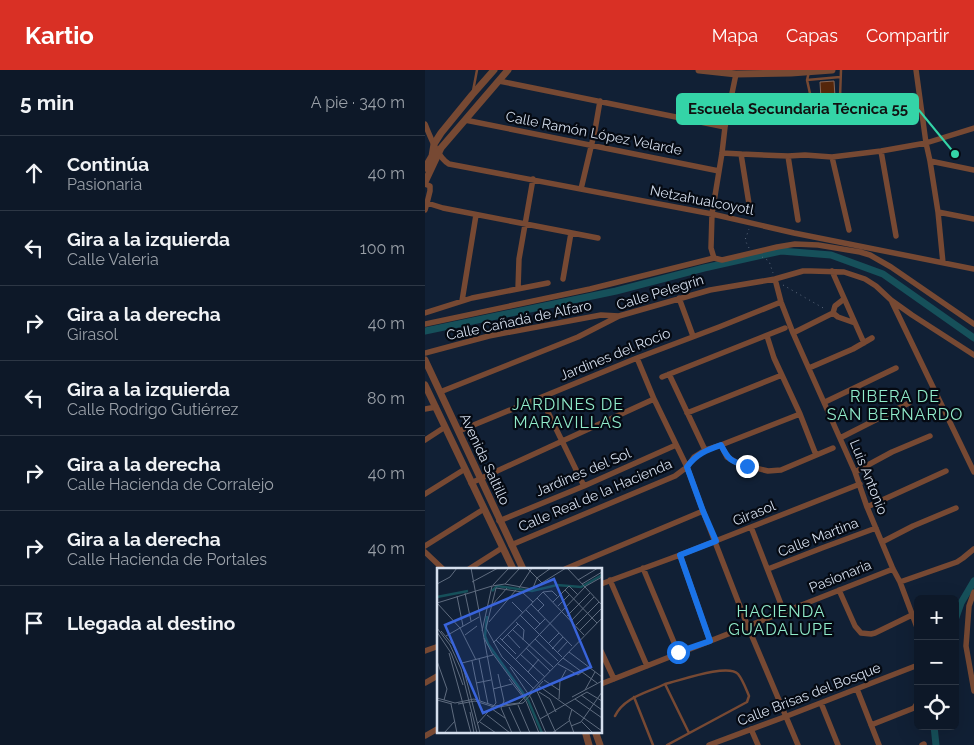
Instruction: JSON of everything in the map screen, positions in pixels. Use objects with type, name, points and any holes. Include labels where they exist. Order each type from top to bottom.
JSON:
[{"type":"street","points":[[425,168],[432,156],[434,144],[444,128],[493,70]]},
{"type":"street","points":[[425,210],[430,186],[425,183],[439,152],[509,70]]},
{"type":"street","points":[[699,70],[737,74],[832,70]]},
{"type":"street","points":[[916,70],[938,212],[943,263]]},
{"type":"street","points":[[714,258],[711,242],[711,214],[725,127],[737,74]]},
{"type":"street","points":[[499,81],[725,127]]},
{"type":"street","points":[[581,190],[599,101]]},
{"type":"street","name":"Calle Ramón López Velarde","points":[[465,120],[719,171]]},
{"type":"street","name":"Netzahualcoyotl","points":[[426,127],[444,161],[449,164],[711,214],[974,270]]},
{"type":"street","points":[[722,152],[832,157],[926,143],[974,128]]},
{"type":"street","points":[[881,151],[896,236]]},
{"type":"street","points":[[741,154],[750,210]]},
{"type":"street","points":[[788,156],[798,220]]},
{"type":"street","points":[[832,157],[849,230]]},
{"type":"street","points":[[930,161],[974,170]]},
{"type":"street","points":[[518,289],[519,259],[533,179]]},
{"type":"street","points":[[427,203],[476,215],[598,238]]},
{"type":"street","points":[[938,212],[974,219]]},
{"type":"street","points":[[462,301],[476,215]]},
{"type":"street","points":[[563,280],[571,232]]},
{"type":"street","points":[[425,324],[590,289],[714,258],[722,260],[795,244],[818,245],[870,255],[891,267],[974,324]]},
{"type":"street","name":"Calle Pelegrín","points":[[440,392],[579,337],[619,316],[710,290],[776,280],[803,271],[832,271],[865,279],[912,315],[972,353]]},
{"type":"street","points":[[832,271],[863,343]]},
{"type":"street","name":"Luis Antonio","points":[[776,280],[781,302],[793,333],[855,472],[867,507],[900,582],[914,620]]},
{"type":"street","points":[[425,313],[462,301],[549,283]]},
{"type":"street","points":[[679,298],[693,336]]},
{"type":"street","points":[[793,333],[833,313],[835,306],[843,299]]},
{"type":"street","points":[[891,300],[974,472]]},
{"type":"street","name":"Jardines del Rocío","points":[[459,431],[637,358],[781,302]]},
{"type":"street","points":[[833,313],[838,317],[855,322]]},
{"type":"street","name":"Calle Cañadá de Alfaro","points":[[425,353],[489,336],[601,315],[619,316]]},
{"type":"street","points":[[662,377],[785,328]]},
{"type":"street","points":[[767,336],[781,375],[800,414],[816,455]]},
{"type":"street","points":[[809,368],[853,349],[872,338]]},
{"type":"street","points":[[972,353],[974,361]]},
{"type":"street","points":[[637,358],[654,399],[687,467],[748,626],[799,745]]},
{"type":"street","name":"Avenida Saltillo","points":[[425,360],[522,568]]},
{"type":"street","points":[[825,402],[896,368]]},
{"type":"street","points":[[669,374],[705,450],[800,414]]},
{"type":"street","points":[[687,413],[781,375]]},
{"type":"street","name":"Avenida Saltillo","points":[[425,385],[512,568]]},
{"type":"street","points":[[541,398],[584,486]]},
{"type":"street","points":[[471,483],[654,399]]},
{"type":"street","points":[[840,438],[909,403]]},
{"type":"street","points":[[425,409],[436,407]]},
{"type":"street","points":[[425,440],[445,428]]},
{"type":"street","points":[[855,472],[893,452],[930,436]]},
{"type":"street","name":"Jardines del Sol","points":[[499,521],[676,445]]},
{"type":"street","points":[[721,445],[727,457],[733,461],[773,472],[833,448]]},
{"type":"street","name":"Calle Real de la Hacienda","points":[[511,545],[675,476],[705,450]]},
{"type":"street","points":[[425,494],[465,469]]},
{"type":"street","points":[[867,507],[946,472]]},
{"type":"street","name":"Girasol","points":[[603,583],[860,484]]},
{"type":"street","points":[[425,546],[484,508]]},
{"type":"street","points":[[882,542],[913,526],[956,508]]},
{"type":"street","points":[[567,568],[703,511]]},
{"type":"street","points":[[751,527],[784,612]]},
{"type":"street","name":"Calle Martina","points":[[768,569],[876,528]]},
{"type":"street","points":[[471,568],[502,548]]},
{"type":"street","points":[[900,582],[957,562],[974,549]]},
{"type":"street","points":[[425,552],[442,568]]},
{"type":"street","points":[[680,555],[710,641]]},
{"type":"street","points":[[643,568],[678,652]]},
{"type":"street","name":"Pasionaria","points":[[603,683],[893,569]]},
{"type":"street","points":[[610,580],[647,666]]},
{"type":"street","points":[[839,590],[855,626],[861,633],[875,633],[912,615]]},
{"type":"street","points":[[974,592],[969,606],[966,646],[974,691]]},
{"type":"street","points":[[969,606],[974,613]]},
{"type":"street","points":[[425,651],[437,647]]},
{"type":"street","points":[[603,655],[614,678]]},
{"type":"street","name":"Calle Brisas del Bosque","points":[[709,745],[717,744],[751,729],[914,667]]},
{"type":"street","points":[[425,683],[437,676]]},
{"type":"street","points":[[857,689],[879,745]]},
{"type":"street","points":[[821,702],[838,745]]},
{"type":"street","points":[[871,725],[914,708]]},
{"type":"street","points":[[425,736],[437,729]]},
{"type":"street","points":[[751,729],[757,745]]},
{"type":"street","points":[[585,732],[589,745]]},
{"type":"street","points":[[595,732],[600,745]]},
{"type":"lane","points":[[472,95],[477,70]]},
{"type":"lane","points":[[809,72],[807,80],[811,98],[820,102],[839,99],[841,92],[841,70]]},
{"type":"lane","points":[[807,80],[840,78]]},
{"type":"lane","points":[[615,716],[621,706],[633,697],[665,684],[719,670],[732,670],[736,672],[749,696],[747,702],[667,745]]},
{"type":"lane","points":[[665,684],[689,733]]},
{"type":"lane","points":[[633,697],[653,745]]},
{"type":"path","points":[[776,280],[833,313]]},
{"type":"building","points":[[834,81],[835,97],[821,99],[820,82]]},
{"type":"waterway","points":[[425,331],[616,291],[704,268],[781,251],[831,255],[883,274],[974,338]]},
{"type":"waterway","points":[[959,609],[974,581]]},
{"type":"waterway","points":[[934,730],[936,745]]},
{"type":"place","name":"Escuela Secundaria Técnica 55","points":[[955,154]]},
{"type":"district","name":"RIBERA DE SAN BERNARDO","points":[[895,405]]},
{"type":"district","name":"JARDINES DE MARAVILLAS","points":[[568,413]]},
{"type":"district","name":"HACIENDA GUADALUPE","points":[[781,620]]},
{"type":"route","points":[[678,652],[710,641],[680,555],[716,541],[687,467],[694,458],[705,450],[721,445],[727,457],[747,466]]}]
